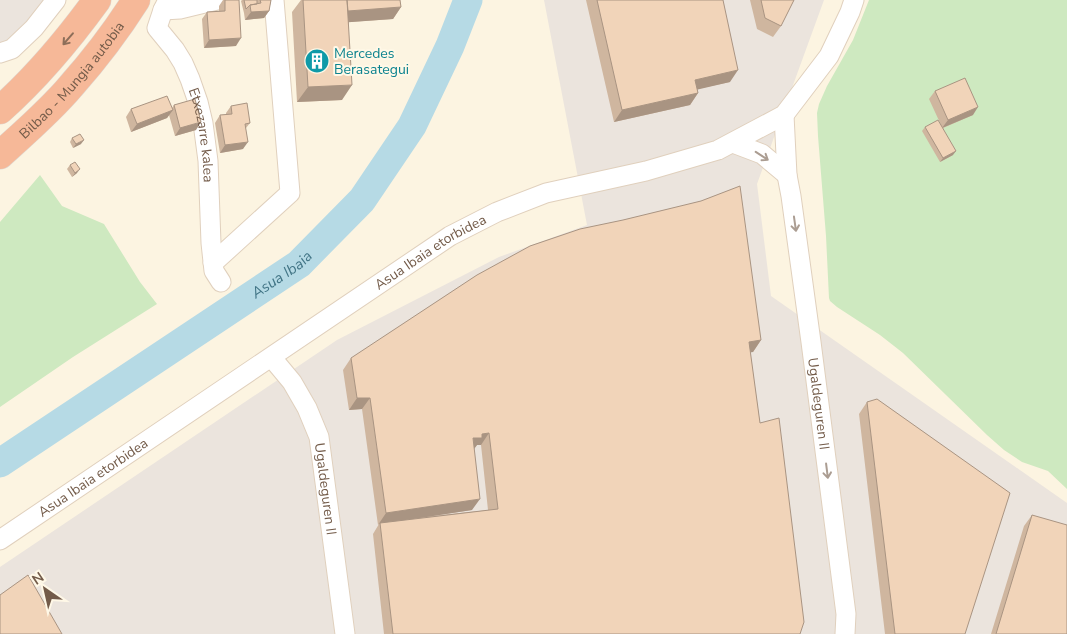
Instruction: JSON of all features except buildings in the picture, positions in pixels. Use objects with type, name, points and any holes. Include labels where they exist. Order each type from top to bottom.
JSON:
[{"type":"highway","name":"Bilbao - Mungia autobia","points":[[0,110],[54,55],[97,0]]},
{"type":"highway","name":"Bilbao - Mungia autobia","points":[[0,155],[71,87],[101,50],[136,0]]},
{"type":"street","points":[[0,53],[12,49],[34,28],[56,0]]},
{"type":"street","points":[[166,5],[180,10],[217,0]]},
{"type":"street","points":[[213,262],[290,193],[274,0]]},
{"type":"street","name":"Asua Ibaia etorbidea","points":[[0,540],[272,358],[442,241],[497,212],[546,193],[646,171],[718,150],[784,115],[829,56],[854,0]]},
{"type":"street","name":"Etxezarre kalea","points":[[166,5],[157,28],[183,63],[190,79],[203,123],[208,161],[214,271],[221,282]]},
{"type":"street","name":"Ugaldeguren II","points":[[784,115],[787,176],[810,332],[846,614],[845,634]]},
{"type":"street","points":[[733,143],[762,154],[787,176]]},
{"type":"street","name":"Ugaldeguren II","points":[[272,358],[292,382],[307,408],[319,437],[345,634]]},
{"type":"shaded area","points":[[0,0],[56,0],[0,53]]},
{"type":"shaded area","points":[[544,0],[824,0],[757,184],[771,296],[1067,503],[1067,634],[0,634],[0,567],[337,340],[499,257],[587,225]]},
{"type":"green space","points":[[869,0],[1067,0],[1067,489],[1048,471],[1022,462],[1004,450],[903,353],[830,301],[817,113],[827,86],[853,40]]},
{"type":"green space","points":[[40,175],[62,206],[104,224],[140,282],[157,304],[73,357],[0,407],[0,222]]},
{"type":"waterway","name":"Asua Ibaia","points":[[0,463],[299,264],[362,200],[412,126],[450,46],[468,0]]},
{"type":"place","name":"Mercedes Berasategui","points":[[317,61]]}]
